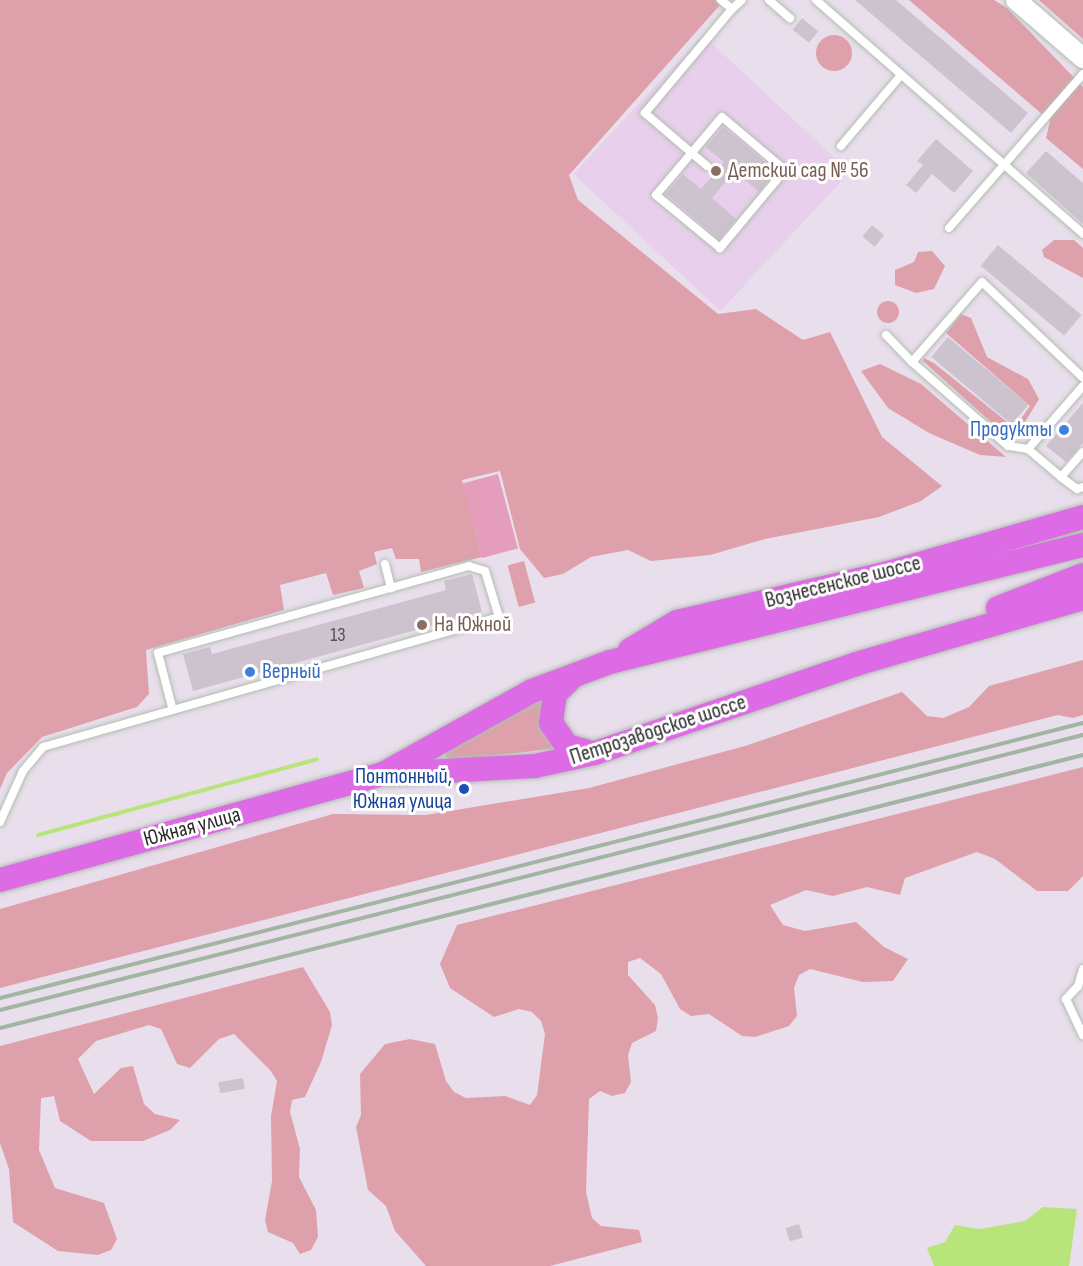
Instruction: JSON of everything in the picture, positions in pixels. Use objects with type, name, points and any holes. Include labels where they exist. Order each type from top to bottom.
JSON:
[{"type":"main road","name":"Вознесенское шоссе","points":[[609,662],[677,621],[888,573],[1083,517]]},
{"type":"main road","points":[[383,774],[532,691],[609,662],[1083,545]]},
{"type":"main road","points":[[856,664],[1083,575]]},
{"type":"main road","name":"Петрозаводское шоссе","points":[[383,774],[534,766],[595,753],[856,664],[1083,598]]},
{"type":"main road","points":[[576,675],[555,694],[551,723],[567,746],[595,753]]},
{"type":"main road","name":"Южная улица","points":[[0,880],[383,774]]},
{"type":"street","points":[[1016,0],[1083,58]]},
{"type":"lane","points":[[720,0],[732,9]]},
{"type":"lane","points":[[707,166],[645,112],[742,0]]},
{"type":"lane","points":[[769,0],[790,18]]},
{"type":"lane","points":[[816,0],[1083,234]]},
{"type":"lane","points":[[949,228],[1083,74]]},
{"type":"lane","points":[[841,146],[902,75]]},
{"type":"lane","points":[[722,117],[786,170],[720,248],[656,195],[692,153],[722,117]]},
{"type":"lane","points":[[912,362],[982,282],[1083,378]]},
{"type":"lane","points":[[886,335],[912,362],[1008,446],[1028,449],[1077,489],[1083,487]]},
{"type":"lane","points":[[1028,449],[1083,386]]},
{"type":"lane","points":[[1060,477],[1083,452]]},
{"type":"lane","points":[[385,564],[391,588]]},
{"type":"lane","points":[[0,822],[23,771],[43,747],[172,707],[499,617],[485,571],[470,566],[158,653],[172,707]]},
{"type":"lane","points":[[1083,969],[1078,986],[1066,999],[1083,1035]]},
{"type":"shaded area","points":[[0,0],[715,0],[720,5],[569,175],[578,200],[718,314],[756,309],[803,340],[830,332],[882,437],[942,486],[921,501],[879,517],[765,539],[710,555],[651,561],[628,550],[591,557],[563,574],[544,578],[520,549],[500,471],[462,480],[482,557],[421,572],[419,559],[396,559],[392,548],[374,552],[377,564],[359,571],[364,588],[333,595],[326,573],[280,585],[284,610],[146,650],[149,694],[137,707],[42,737],[7,773],[0,789]]},
{"type":"shaded area","points":[[909,0],[994,0],[1007,8],[1083,87],[1083,169],[1046,138],[1050,121]]},
{"type":"shaded area","points":[[1039,0],[1083,0],[1083,39]]},
{"type":"shaded area","name":"Детский сад № 56","points":[[703,35],[850,172],[720,311],[573,174]]},
{"type":"shaded area","points":[[834,35],[847,40],[852,53],[847,66],[834,71],[821,66],[816,53],[821,40]]},
{"type":"shaded area","points":[[1054,240],[1074,240],[1083,248],[1083,278],[1044,257],[1042,250]]},
{"type":"shaded area","points":[[932,251],[945,266],[934,289],[916,293],[895,285],[895,270],[914,262],[918,252]]},
{"type":"shaded area","points":[[884,301],[892,301],[899,308],[899,316],[892,323],[884,323],[877,316],[877,308]]},
{"type":"shaded area","points":[[961,314],[971,318],[987,357],[1028,379],[1039,399],[1019,432],[1003,433],[923,361],[924,358],[934,363],[1012,426],[1020,420],[1030,406],[946,333]]},
{"type":"shaded area","points":[[880,364],[921,384],[1006,457],[980,455],[929,433],[888,408],[861,371]]},
{"type":"shaded area","points":[[498,474],[518,548],[482,558],[462,484]]},
{"type":"shaded area","points":[[524,561],[535,603],[519,607],[508,565]]},
{"type":"shaded area","points":[[1083,660],[1083,715],[1073,718],[1058,715],[0,988],[0,909],[333,814],[426,815],[589,788],[745,746],[902,692],[927,716],[943,718],[969,707],[989,686]]},
{"type":"shaded area","points":[[543,696],[558,748],[451,761],[446,757],[445,751]]},
{"type":"shaded area","points":[[1083,767],[1083,876],[1068,891],[1037,891],[995,859],[977,852],[905,878],[900,895],[867,887],[833,896],[806,890],[770,905],[783,925],[805,931],[856,922],[884,947],[908,959],[893,981],[863,982],[810,969],[799,975],[794,988],[797,1016],[789,1026],[755,1037],[742,1036],[709,1014],[691,1016],[680,1009],[661,974],[640,958],[628,962],[628,975],[655,1005],[658,1018],[656,1031],[632,1043],[628,1055],[631,1082],[625,1093],[612,1096],[600,1091],[589,1099],[586,1192],[592,1218],[601,1226],[639,1230],[642,1242],[550,1266],[426,1266],[395,1231],[386,1206],[368,1190],[356,1127],[361,1115],[360,1074],[385,1044],[410,1039],[435,1044],[446,1081],[454,1092],[466,1098],[505,1096],[530,1105],[537,1095],[545,1034],[541,1021],[532,1012],[519,1009],[494,1017],[450,988],[440,964],[457,925]]},
{"type":"shaded area","points":[[303,967],[330,1012],[332,1025],[321,1062],[305,1097],[292,1100],[290,1112],[300,1149],[299,1177],[316,1210],[318,1237],[311,1250],[300,1254],[293,1243],[268,1232],[265,1220],[272,1181],[271,1116],[277,1081],[270,1070],[234,1034],[219,1039],[190,1068],[177,1064],[161,1029],[149,1025],[96,1041],[78,1059],[94,1094],[121,1068],[133,1066],[144,1104],[155,1114],[180,1120],[170,1130],[143,1141],[91,1141],[60,1121],[54,1096],[41,1098],[39,1150],[55,1188],[104,1203],[117,1239],[111,1250],[98,1255],[58,1251],[13,1222],[9,1169],[0,1143],[0,1046]]},
{"type":"shaded area","points":[[1043,1207],[1077,1209],[1069,1266],[934,1266],[927,1248],[945,1242],[955,1225],[979,1229],[1025,1221]]},
{"type":"building","points":[[855,0],[896,0],[1028,113],[1011,133]]},
{"type":"building","points":[[802,18],[818,31],[809,43],[793,30]]},
{"type":"building","points":[[723,127],[776,171],[759,192],[735,171],[712,198],[736,219],[719,239],[666,194],[683,174],[701,189],[724,162],[706,147]]},
{"type":"building","points":[[936,139],[973,171],[954,193],[932,174],[916,193],[906,185],[923,165],[917,161]]},
{"type":"building","points":[[1046,151],[1083,183],[1083,224],[1026,173]]},
{"type":"building","points":[[872,225],[884,235],[875,247],[862,236]]},
{"type":"building","points":[[998,245],[1081,315],[1064,336],[981,266]]},
{"type":"building","points":[[948,337],[1028,404],[1012,424],[931,357]]},
{"type":"building","points":[[1083,403],[1083,443],[1066,462],[1046,446]]},
{"type":"building","points":[[472,574],[482,612],[193,691],[183,654],[210,647],[212,654],[446,590],[444,581]]},
{"type":"building","points":[[243,1078],[245,1089],[220,1093],[218,1082]]},
{"type":"building","points":[[799,1224],[803,1237],[790,1241],[786,1228]]},
{"type":"waterway","points":[[38,835],[317,759]]},
{"type":"railway","points":[[0,998],[1083,723]]},
{"type":"railway","points":[[0,1010],[1083,735]]},
{"type":"railway","points":[[0,1028],[1083,755]]},
{"type":"place","name":"Детский сад № 56","points":[[716,171]]},
{"type":"place","name":"Продукты","points":[[1064,430]]},
{"type":"place","name":"На Южной","points":[[422,625]]},
{"type":"place","name":"Верный","points":[[250,672]]},
{"type":"place","name":"Понтонный, Южная улица","points":[[464,789]]}]
